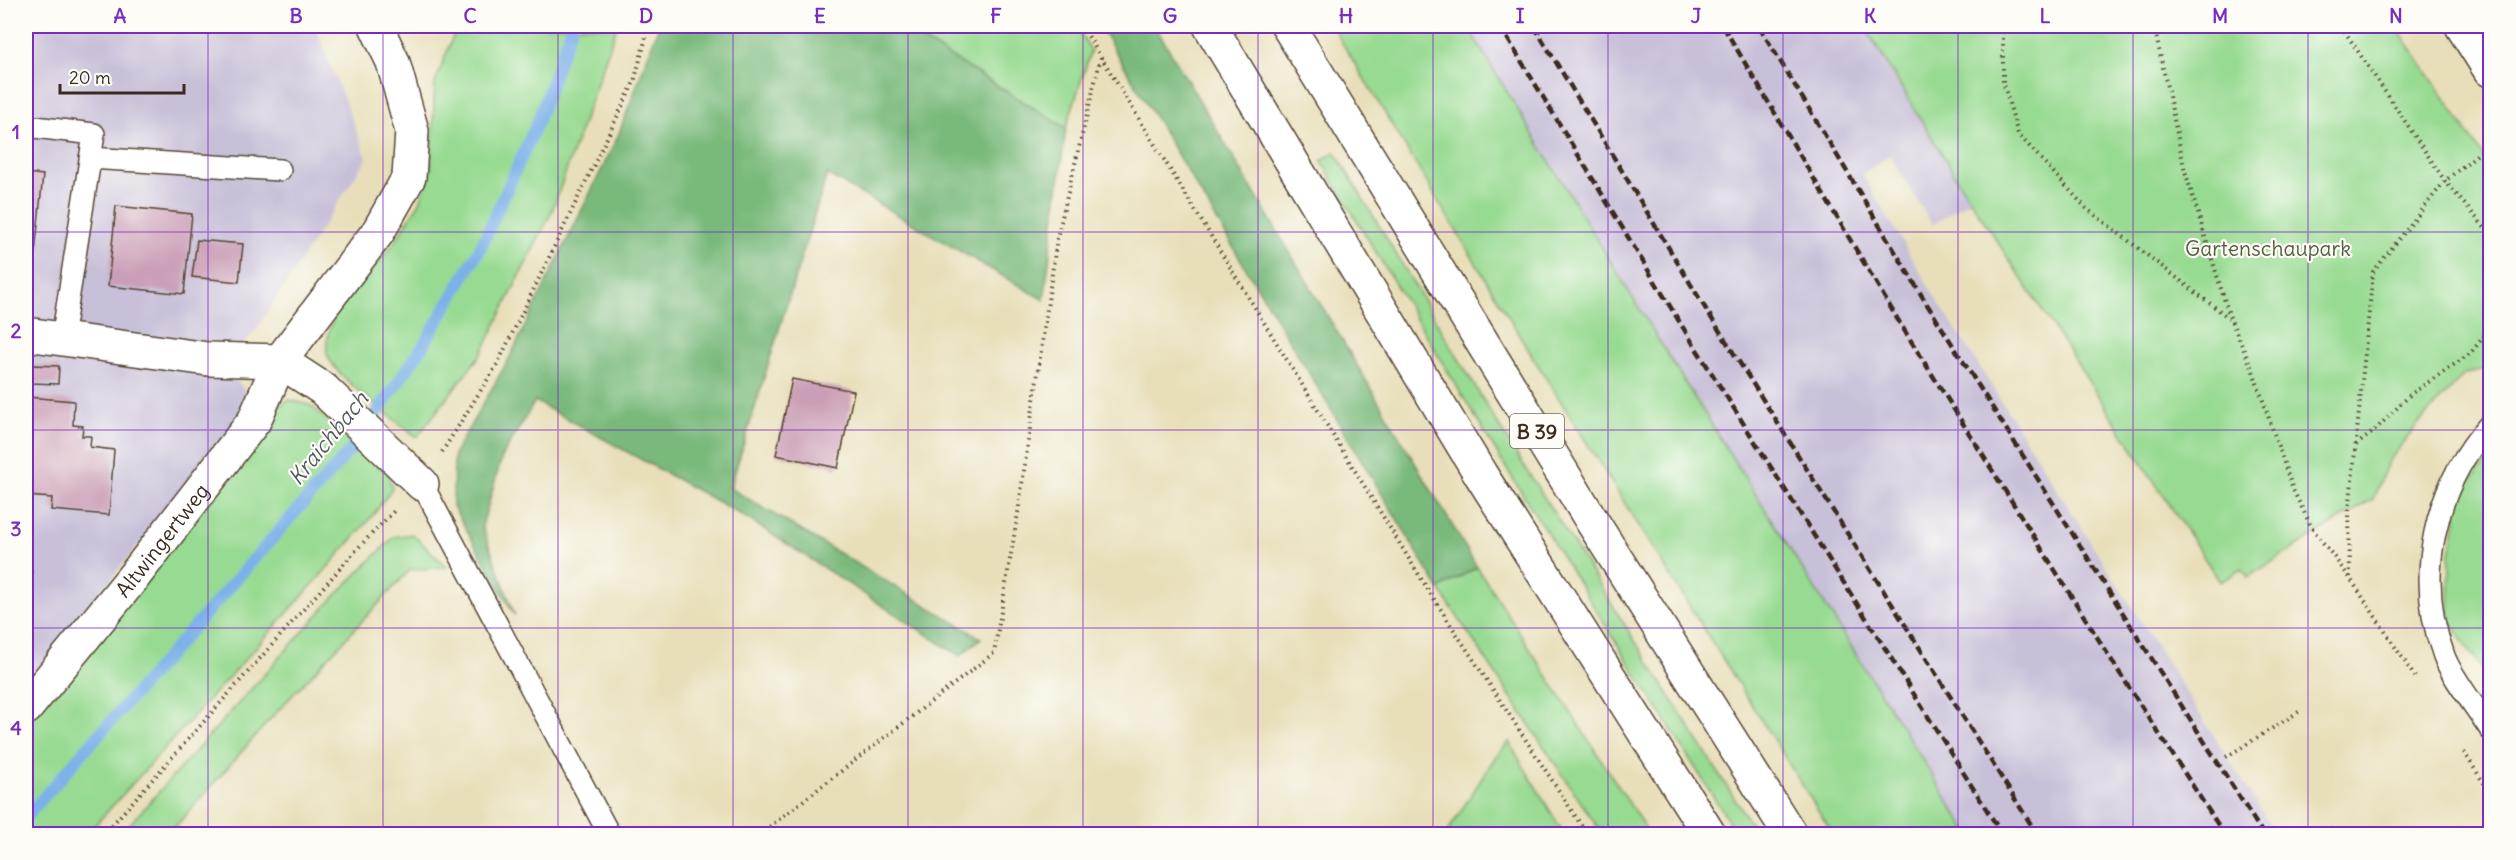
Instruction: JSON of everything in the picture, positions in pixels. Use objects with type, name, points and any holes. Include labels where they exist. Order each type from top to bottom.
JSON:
[{"type":"main road","name":"Altwingertweg","points":[[26,708],[135,575],[254,421],[280,361],[378,232],[409,177],[412,131],[393,62],[376,26]]},
{"type":"main road","points":[[1210,26],[1481,475],[1709,834]]},
{"type":"main road","name":"B 39","points":[[1288,26],[1574,491],[1790,834]]},
{"type":"main road","points":[[2462,26],[2490,70]]},
{"type":"main road","points":[[26,334],[208,359],[280,361],[322,388],[422,484]]},
{"type":"lane","points":[[26,126],[94,134],[62,339]]},
{"type":"lane","points":[[90,158],[280,170]]},
{"type":"lane","points":[[2490,424],[2476,440],[2455,474],[2435,532],[2429,579],[2431,615],[2444,658],[2490,729]]},
{"type":"lane","points":[[422,484],[609,834]]},
{"type":"path","points":[[104,834],[359,547],[422,484],[498,363],[634,82],[649,26]]},
{"type":"path","points":[[1082,26],[1424,583],[1587,834]]},
{"type":"path","points":[[2003,26],[2003,82],[2018,134],[2086,208],[2230,318]]},
{"type":"path","points":[[2154,26],[2185,171],[2230,318],[2253,371],[2293,490],[2312,528],[2350,578],[2349,511],[2373,273],[2445,181],[2490,144]]},
{"type":"path","points":[[2341,26],[2445,181],[2490,234]]},
{"type":"path","points":[[760,834],[994,653],[1018,513],[1057,238],[1101,57]]},
{"type":"path","points":[[2355,445],[2373,432],[2411,394],[2471,353],[2490,328]]},
{"type":"path","points":[[2226,757],[2300,711]]},
{"type":"shaded area","points":[[26,26],[315,26],[367,158],[255,331],[216,373],[237,381],[245,391],[247,409],[26,685]]},
{"type":"shaded area","points":[[1467,26],[1864,26],[1970,200],[1932,225],[1890,155],[1862,174],[1937,300],[2276,834],[1969,834],[1659,341]]},
{"type":"green space","points":[[457,26],[617,26],[552,211],[481,354],[417,437],[366,398],[340,374],[331,363],[327,353],[327,344],[334,317],[395,242],[420,202],[431,170],[435,83]]},
{"type":"green space","points":[[659,26],[900,26],[1066,128],[1044,300],[827,174],[730,488],[981,638],[960,656],[742,515],[535,401],[502,457],[482,526],[515,616],[453,506],[454,454],[510,357],[618,136]]},
{"type":"green space","points":[[900,26],[1076,26],[1091,50],[1066,128]]},
{"type":"green space","points":[[1100,26],[1155,26],[1477,567],[1439,589]]},
{"type":"green space","points":[[1332,26],[1467,26],[1659,341],[1969,834],[1833,834],[1534,359]]},
{"type":"green space","name":"Gartenschaupark","points":[[1864,26],[2396,26],[2490,166],[2490,367],[2464,375],[2418,424],[2388,462],[2373,499],[2248,577],[2242,569],[2220,582],[1970,200]]},
{"type":"green space","points":[[1335,152],[1497,423],[1757,834],[1737,834],[1503,463],[1321,161]]},
{"type":"green space","points":[[289,400],[310,405],[388,473],[392,488],[374,514],[316,581],[87,834],[26,834],[26,720],[279,405]]},
{"type":"green space","points":[[2490,458],[2490,682],[2449,619],[2450,554],[2461,491]]},
{"type":"green space","points":[[412,534],[447,567],[410,570],[274,715],[169,834],[121,834],[334,597],[394,537]]},
{"type":"green space","points":[[1477,567],[1649,834],[1602,834],[1439,589]]},
{"type":"green space","points":[[1509,742],[1564,834],[1446,834],[1496,756]]},
{"type":"building","points":[[26,173],[43,175],[33,273],[26,272]]},
{"type":"building","points":[[116,206],[192,214],[184,294],[108,286]]},
{"type":"building","points":[[197,240],[243,244],[239,282],[192,277]]},
{"type":"building","points":[[32,365],[59,366],[58,384],[31,383]]},
{"type":"building","points":[[792,379],[854,391],[838,468],[776,455]]},
{"type":"building","points":[[27,397],[74,401],[73,425],[83,426],[82,436],[91,436],[90,447],[114,450],[109,515],[51,510],[52,498],[26,496]]},
{"type":"building","points":[[26,571],[32,572],[29,612],[26,612]]},
{"type":"building","points":[[2331,828],[2336,834],[2323,834]]},
{"type":"waterway","name":"Kraichbach","points":[[26,817],[354,446],[423,346],[480,249],[537,123],[572,26]]},
{"type":"railway","points":[[1500,26],[1682,326],[2002,834]]},
{"type":"railway","points":[[1534,26],[1707,311],[2037,834]]},
{"type":"railway","points":[[1723,26],[1901,325],[2119,672],[2224,834]]},
{"type":"railway","points":[[1759,26],[1928,306],[2263,834]]}]
